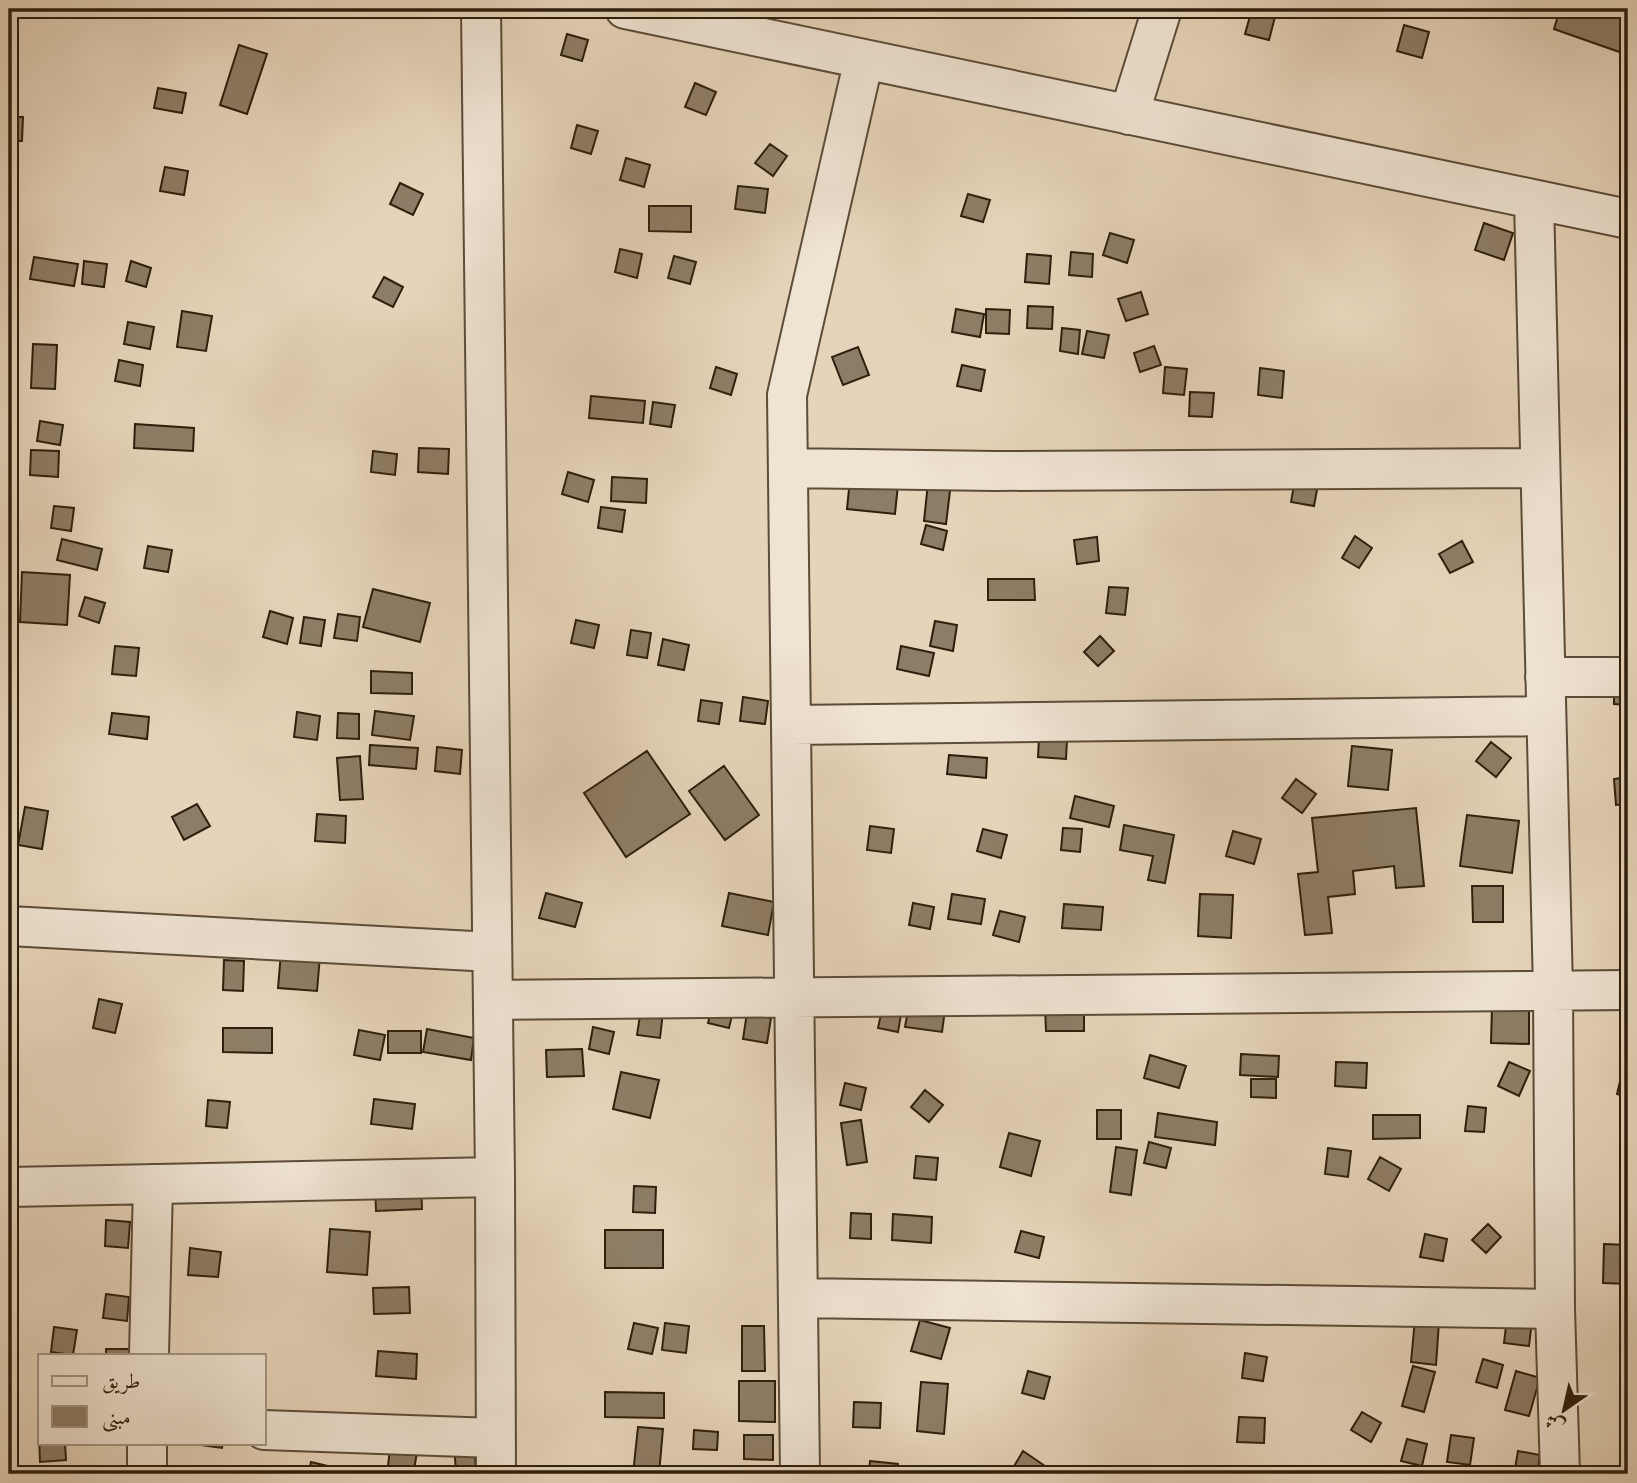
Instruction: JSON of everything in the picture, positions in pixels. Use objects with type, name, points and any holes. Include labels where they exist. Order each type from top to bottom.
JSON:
[{"type":"street","points":[[266,1430],[496,1456],[481,9]]},
{"type":"street","points":[[625,9],[1628,219]]},
{"type":"street","points":[[1129,115],[1162,9]]},
{"type":"street","points":[[800,1474],[787,395],[864,59]]},
{"type":"street","points":[[1534,200],[1553,990],[1555,1310],[1560,1474]]},
{"type":"street","points":[[789,468],[1023,471],[1540,468]]},
{"type":"street","points":[[1545,677],[1628,677]]},
{"type":"street","points":[[792,725],[1546,716]]},
{"type":"street","points":[[9,926],[492,952]]},
{"type":"street","points":[[493,1000],[1628,990]]},
{"type":"street","points":[[9,1187],[495,1177]]},
{"type":"street","points":[[149,1354],[153,1184]]},
{"type":"street","points":[[798,1298],[1555,1310]]},
{"type":"street","points":[[147,1444],[147,1474]]},
{"type":"building","points":[[1252,9],[1277,9],[1269,40],[1245,34]]},
{"type":"building","points":[[1560,9],[1628,9],[1628,55],[1554,29]]},
{"type":"building","points":[[1404,25],[1429,32],[1422,58],[1397,51]]},
{"type":"building","points":[[567,34],[588,40],[582,61],[561,55]]},
{"type":"building","points":[[239,45],[267,54],[247,114],[220,105]]},
{"type":"building","points":[[695,83],[716,92],[706,115],[685,107]]},
{"type":"building","points":[[158,88],[186,93],[182,113],[154,108]]},
{"type":"building","points":[[9,117],[23,117],[22,141],[9,141]]},
{"type":"building","points":[[577,125],[598,131],[591,154],[571,148]]},
{"type":"building","points":[[770,144],[787,156],[773,176],[755,163]]},
{"type":"building","points":[[626,158],[650,165],[644,187],[620,180]]},
{"type":"building","points":[[165,167],[188,171],[184,195],[160,191]]},
{"type":"building","points":[[400,183],[423,194],[413,215],[390,204]]},
{"type":"building","points":[[738,186],[768,189],[765,213],[735,209]]},
{"type":"building","points":[[968,194],[990,200],[983,222],[961,216]]},
{"type":"building","points":[[649,206],[691,206],[691,232],[649,231]]},
{"type":"building","points":[[1484,223],[1513,233],[1504,260],[1475,250]]},
{"type":"building","points":[[1110,233],[1134,240],[1127,263],[1103,255]]},
{"type":"building","points":[[620,249],[642,254],[637,278],[615,272]]},
{"type":"building","points":[[1071,252],[1093,254],[1092,277],[1069,275]]},
{"type":"building","points":[[1027,254],[1051,256],[1049,284],[1025,282]]},
{"type":"building","points":[[674,256],[696,262],[690,284],[668,278]]},
{"type":"building","points":[[34,257],[78,264],[74,286],[30,279]]},
{"type":"building","points":[[84,261],[107,264],[104,287],[82,284]]},
{"type":"building","points":[[131,261],[151,268],[146,287],[126,281]]},
{"type":"building","points":[[384,277],[403,287],[393,307],[373,297]]},
{"type":"building","points":[[1141,292],[1148,314],[1126,321],[1118,299]]},
{"type":"building","points":[[1028,306],[1053,307],[1052,329],[1027,328]]},
{"type":"building","points":[[956,309],[984,314],[980,337],[952,332]]},
{"type":"building","points":[[986,309],[1010,310],[1009,334],[986,333]]},
{"type":"building","points":[[182,311],[212,316],[206,351],[177,347]]},
{"type":"building","points":[[128,322],[154,327],[150,349],[124,344]]},
{"type":"building","points":[[1062,328],[1080,330],[1078,354],[1060,351]]},
{"type":"building","points":[[1087,331],[1109,335],[1104,358],[1082,354]]},
{"type":"building","points":[[33,344],[57,345],[55,389],[31,388]]},
{"type":"building","points":[[1154,346],[1161,365],[1140,372],[1134,353]]},
{"type":"building","points":[[858,347],[869,375],[843,385],[832,357]]},
{"type":"building","points":[[119,360],[143,365],[140,386],[115,381]]},
{"type":"building","points":[[962,365],[985,370],[981,391],[957,386]]},
{"type":"building","points":[[716,367],[737,374],[731,395],[710,388]]},
{"type":"building","points":[[1165,367],[1187,369],[1184,395],[1163,393]]},
{"type":"building","points":[[1260,368],[1284,371],[1282,398],[1258,395]]},
{"type":"building","points":[[1190,392],[1214,393],[1212,417],[1189,416]]},
{"type":"building","points":[[591,396],[645,401],[643,423],[589,418]]},
{"type":"building","points":[[653,402],[675,405],[671,427],[650,424]]},
{"type":"building","points":[[40,421],[63,425],[60,445],[37,441]]},
{"type":"building","points":[[135,424],[194,428],[193,451],[134,448]]},
{"type":"building","points":[[419,448],[449,449],[448,474],[418,472]]},
{"type":"building","points":[[31,450],[59,451],[58,477],[30,475]]},
{"type":"building","points":[[373,451],[397,454],[395,475],[371,472]]},
{"type":"building","points":[[930,464],[953,466],[946,524],[924,521]]},
{"type":"building","points":[[851,469],[899,474],[895,514],[847,509]]},
{"type":"building","points":[[568,472],[594,480],[588,502],[562,494]]},
{"type":"building","points":[[612,477],[647,479],[646,503],[611,501]]},
{"type":"building","points":[[1295,480],[1318,484],[1314,506],[1291,502]]},
{"type":"building","points":[[54,506],[74,508],[71,531],[51,528]]},
{"type":"building","points":[[601,507],[625,510],[622,532],[598,528]]},
{"type":"building","points":[[926,525],[947,531],[943,550],[921,544]]},
{"type":"building","points":[[1355,536],[1372,548],[1359,568],[1342,558]]},
{"type":"building","points":[[1097,537],[1099,561],[1077,564],[1074,540]]},
{"type":"building","points":[[62,539],[102,549],[97,570],[57,560]]},
{"type":"building","points":[[1462,541],[1473,562],[1450,573],[1439,554]]},
{"type":"building","points":[[148,546],[172,550],[168,572],[144,568]]},
{"type":"building","points":[[22,572],[70,575],[67,625],[20,622]]},
{"type":"building","points":[[988,579],[1034,579],[1035,600],[988,600]]},
{"type":"building","points":[[1109,587],[1128,588],[1125,615],[1106,613]]},
{"type":"building","points":[[373,589],[430,603],[420,642],[363,627]]},
{"type":"building","points":[[85,597],[105,603],[99,623],[79,616]]},
{"type":"building","points":[[270,611],[293,618],[287,644],[263,637]]},
{"type":"building","points":[[338,614],[360,617],[357,641],[334,638]]},
{"type":"building","points":[[304,617],[325,620],[321,646],[300,643]]},
{"type":"building","points":[[576,620],[599,625],[594,648],[571,643]]},
{"type":"building","points":[[935,621],[957,625],[953,651],[930,646]]},
{"type":"building","points":[[631,630],[651,633],[647,658],[627,655]]},
{"type":"building","points":[[1100,636],[1114,651],[1098,666],[1084,652]]},
{"type":"building","points":[[663,639],[689,645],[684,670],[658,665]]},
{"type":"building","points":[[115,646],[139,648],[136,676],[112,674]]},
{"type":"building","points":[[901,646],[934,653],[929,676],[897,669]]},
{"type":"building","points":[[371,671],[412,673],[412,694],[371,693]]},
{"type":"building","points":[[1614,678],[1628,678],[1628,705],[1614,704]]},
{"type":"building","points":[[743,697],[768,701],[765,724],[740,721]]},
{"type":"building","points":[[701,700],[722,703],[719,724],[698,721]]},
{"type":"building","points":[[375,711],[414,716],[410,740],[372,735]]},
{"type":"building","points":[[297,712],[320,716],[317,740],[294,737]]},
{"type":"building","points":[[112,713],[149,717],[147,739],[109,734]]},
{"type":"building","points":[[338,713],[359,714],[359,739],[337,738]]},
{"type":"building","points":[[1040,719],[1068,721],[1066,759],[1038,757]]},
{"type":"building","points":[[1491,742],[1511,758],[1496,777],[1476,761]]},
{"type":"building","points":[[370,745],[418,748],[416,769],[369,765]]},
{"type":"building","points":[[1352,746],[1392,750],[1388,790],[1348,786]]},
{"type":"building","points":[[437,747],[462,750],[460,774],[435,771]]},
{"type":"building","points":[[647,751],[690,814],[626,857],[584,793]]},
{"type":"building","points":[[949,755],[987,758],[986,778],[947,774]]},
{"type":"building","points":[[360,756],[363,799],[340,800],[337,758]]},
{"type":"building","points":[[724,766],[759,815],[725,840],[689,791]]},
{"type":"building","points":[[1628,777],[1628,804],[1616,805],[1614,779]]},
{"type":"building","points":[[1296,779],[1316,794],[1302,813],[1282,798]]},
{"type":"building","points":[[1075,796],[1114,806],[1109,827],[1070,818]]},
{"type":"building","points":[[197,804],[210,826],[184,840],[172,817]]},
{"type":"building","points":[[25,807],[48,811],[42,849],[18,845]]},
{"type":"building","points":[[1416,808],[1424,886],[1396,888],[1394,866],[1353,871],[1355,894],[1328,897],[1332,933],[1305,935],[1298,874],[1318,872],[1312,818]]},
{"type":"building","points":[[317,814],[346,816],[345,843],[315,841]]},
{"type":"building","points":[[1467,815],[1519,821],[1512,873],[1460,866]]},
{"type":"building","points":[[1124,825],[1174,835],[1165,883],[1148,880],[1153,856],[1120,850]]},
{"type":"building","points":[[870,826],[894,829],[891,853],[867,850]]},
{"type":"building","points":[[1063,828],[1082,829],[1080,852],[1061,850]]},
{"type":"building","points":[[983,829],[1007,835],[1001,858],[977,851]]},
{"type":"building","points":[[1233,831],[1261,839],[1254,864],[1226,856]]},
{"type":"building","points":[[1472,886],[1503,886],[1503,922],[1473,922]]},
{"type":"building","points":[[546,893],[582,903],[575,927],[539,918]]},
{"type":"building","points":[[729,893],[774,902],[768,935],[722,926]]},
{"type":"building","points":[[952,894],[985,899],[981,924],[948,919]]},
{"type":"building","points":[[1200,894],[1233,895],[1231,938],[1198,936]]},
{"type":"building","points":[[913,903],[934,907],[930,929],[909,925]]},
{"type":"building","points":[[1064,904],[1103,907],[1101,930],[1062,928]]},
{"type":"building","points":[[1000,911],[1025,917],[1019,942],[993,935]]},
{"type":"building","points":[[281,953],[320,956],[317,991],[278,988]]},
{"type":"building","points":[[224,960],[244,961],[243,991],[223,990]]},
{"type":"building","points":[[99,999],[122,1004],[115,1033],[93,1028]]},
{"type":"building","points":[[713,1003],[734,1007],[729,1028],[708,1023]]},
{"type":"building","points":[[909,1004],[945,1010],[942,1032],[905,1027]]},
{"type":"building","points":[[883,1005],[902,1009],[898,1032],[878,1028]]},
{"type":"building","points":[[1045,1007],[1084,1007],[1084,1031],[1046,1031]]},
{"type":"building","points":[[1492,1007],[1529,1007],[1529,1044],[1491,1043]]},
{"type":"building","points":[[641,1009],[663,1012],[660,1038],[637,1035]]},
{"type":"building","points":[[747,1013],[771,1018],[767,1043],[743,1039]]},
{"type":"building","points":[[593,1027],[614,1032],[609,1054],[589,1049]]},
{"type":"building","points":[[223,1028],[272,1028],[272,1053],[223,1052]]},
{"type":"building","points":[[427,1029],[474,1038],[471,1060],[423,1052]]},
{"type":"building","points":[[359,1030],[385,1035],[380,1060],[354,1055]]},
{"type":"building","points":[[388,1031],[421,1031],[421,1053],[388,1053]]},
{"type":"building","points":[[9,1043],[18,1044],[14,1071],[9,1070]]},
{"type":"building","points":[[582,1049],[584,1076],[547,1077],[546,1050]]},
{"type":"building","points":[[1241,1054],[1279,1056],[1278,1077],[1240,1075]]},
{"type":"building","points":[[1150,1055],[1186,1066],[1179,1088],[1144,1078]]},
{"type":"building","points":[[1336,1062],[1367,1063],[1366,1088],[1335,1086]]},
{"type":"building","points":[[1509,1062],[1530,1071],[1519,1096],[1498,1086]]},
{"type":"building","points":[[1623,1069],[1628,1070],[1628,1097],[1617,1094]]},
{"type":"building","points":[[621,1072],[659,1080],[650,1118],[613,1109]]},
{"type":"building","points":[[1251,1079],[1276,1079],[1276,1098],[1251,1097]]},
{"type":"building","points":[[845,1083],[866,1088],[861,1110],[840,1105]]},
{"type":"building","points":[[925,1090],[943,1105],[929,1122],[911,1107]]},
{"type":"building","points":[[374,1099],[415,1104],[412,1129],[371,1124]]},
{"type":"building","points":[[208,1100],[230,1102],[227,1128],[206,1126]]},
{"type":"building","points":[[1468,1106],[1486,1108],[1484,1132],[1465,1131]]},
{"type":"building","points":[[1097,1110],[1121,1110],[1121,1139],[1097,1139]]},
{"type":"building","points":[[1158,1113],[1217,1122],[1215,1145],[1155,1137]]},
{"type":"building","points":[[1373,1115],[1420,1115],[1420,1138],[1373,1139]]},
{"type":"building","points":[[861,1120],[867,1162],[847,1165],[841,1123]]},
{"type":"building","points":[[1009,1133],[1040,1141],[1031,1176],[1000,1167]]},
{"type":"building","points":[[1149,1142],[1171,1148],[1166,1168],[1144,1163]]},
{"type":"building","points":[[1116,1147],[1137,1150],[1131,1195],[1110,1192]]},
{"type":"building","points":[[1328,1148],[1351,1151],[1348,1177],[1325,1174]]},
{"type":"building","points":[[916,1156],[938,1158],[936,1180],[914,1178]]},
{"type":"building","points":[[1380,1157],[1401,1169],[1389,1191],[1368,1179]]},
{"type":"building","points":[[421,1183],[422,1209],[376,1211],[375,1185]]},
{"type":"building","points":[[634,1186],[656,1187],[655,1213],[633,1212]]},
{"type":"building","points":[[851,1213],[871,1214],[871,1239],[850,1238]]},
{"type":"building","points":[[893,1214],[932,1217],[931,1243],[892,1240]]},
{"type":"building","points":[[106,1220],[130,1222],[128,1248],[105,1246]]},
{"type":"building","points":[[1488,1224],[1501,1237],[1486,1253],[1472,1240]]},
{"type":"building","points":[[330,1229],[370,1232],[367,1275],[327,1272]]},
{"type":"building","points":[[605,1230],[663,1230],[663,1268],[605,1268]]},
{"type":"building","points":[[1021,1231],[1044,1237],[1039,1258],[1015,1252]]},
{"type":"building","points":[[1425,1234],[1447,1239],[1443,1261],[1420,1257]]},
{"type":"building","points":[[1604,1244],[1628,1245],[1628,1284],[1603,1283]]},
{"type":"building","points":[[190,1248],[221,1252],[218,1277],[188,1275]]},
{"type":"building","points":[[409,1287],[410,1313],[374,1314],[373,1288]]},
{"type":"building","points":[[106,1294],[129,1297],[127,1321],[103,1318]]},
{"type":"building","points":[[1507,1318],[1532,1321],[1529,1346],[1504,1343]]},
{"type":"building","points":[[1415,1319],[1439,1322],[1436,1365],[1411,1362]]},
{"type":"building","points":[[920,1320],[950,1328],[941,1359],[911,1351]]},
{"type":"building","points":[[634,1323],[658,1328],[652,1354],[628,1349]]},
{"type":"building","points":[[665,1323],[689,1326],[686,1353],[662,1350]]},
{"type":"building","points":[[742,1326],[764,1326],[765,1371],[742,1371]]},
{"type":"building","points":[[54,1327],[77,1330],[73,1354],[51,1352]]},
{"type":"building","points":[[106,1349],[130,1349],[130,1354],[106,1354]]},
{"type":"building","points":[[378,1351],[417,1354],[416,1379],[376,1376]]},
{"type":"building","points":[[1245,1353],[1267,1357],[1263,1381],[1242,1378]]},
{"type":"building","points":[[1483,1359],[1503,1365],[1497,1388],[1476,1382]]},
{"type":"building","points":[[1413,1366],[1435,1372],[1424,1412],[1402,1406]]},
{"type":"building","points":[[1028,1371],[1050,1377],[1044,1399],[1022,1393]]},
{"type":"building","points":[[1516,1371],[1540,1378],[1529,1416],[1505,1410]]},
{"type":"building","points":[[739,1381],[775,1381],[775,1422],[739,1421]]},
{"type":"building","points":[[921,1382],[948,1384],[944,1434],[917,1431]]},
{"type":"building","points":[[605,1392],[664,1393],[664,1418],[605,1417]]},
{"type":"building","points":[[854,1402],[881,1403],[880,1428],[853,1427]]},
{"type":"building","points":[[1628,1404],[1628,1434],[1621,1432]]},
{"type":"building","points":[[1362,1412],[1381,1423],[1371,1442],[1351,1430]]},
{"type":"building","points":[[1239,1417],[1265,1418],[1264,1443],[1237,1442]]},
{"type":"building","points":[[638,1427],[663,1429],[659,1474],[633,1474]]},
{"type":"building","points":[[694,1430],[718,1432],[717,1450],[693,1449]]},
{"type":"building","points":[[744,1435],[773,1435],[773,1460],[744,1459]]},
{"type":"building","points":[[1451,1435],[1474,1438],[1470,1465],[1447,1462]]},
{"type":"building","points":[[1407,1439],[1427,1444],[1422,1466],[1401,1461]]},
{"type":"building","points":[[391,1441],[418,1446],[414,1470],[388,1466]]},
{"type":"building","points":[[39,1444],[65,1444],[66,1460],[40,1462]]},
{"type":"building","points":[[200,1444],[223,1444],[222,1448]]},
{"type":"building","points":[[474,1444],[476,1469],[456,1471],[454,1446]]},
{"type":"building","points":[[1023,1451],[1045,1466],[1040,1474],[1010,1473]]},
{"type":"building","points":[[1518,1451],[1540,1455],[1537,1474],[1514,1474]]},
{"type":"building","points":[[870,1461],[898,1464],[897,1474],[869,1474]]},
{"type":"building","points":[[311,1462],[332,1467],[330,1474],[308,1474]]}]
